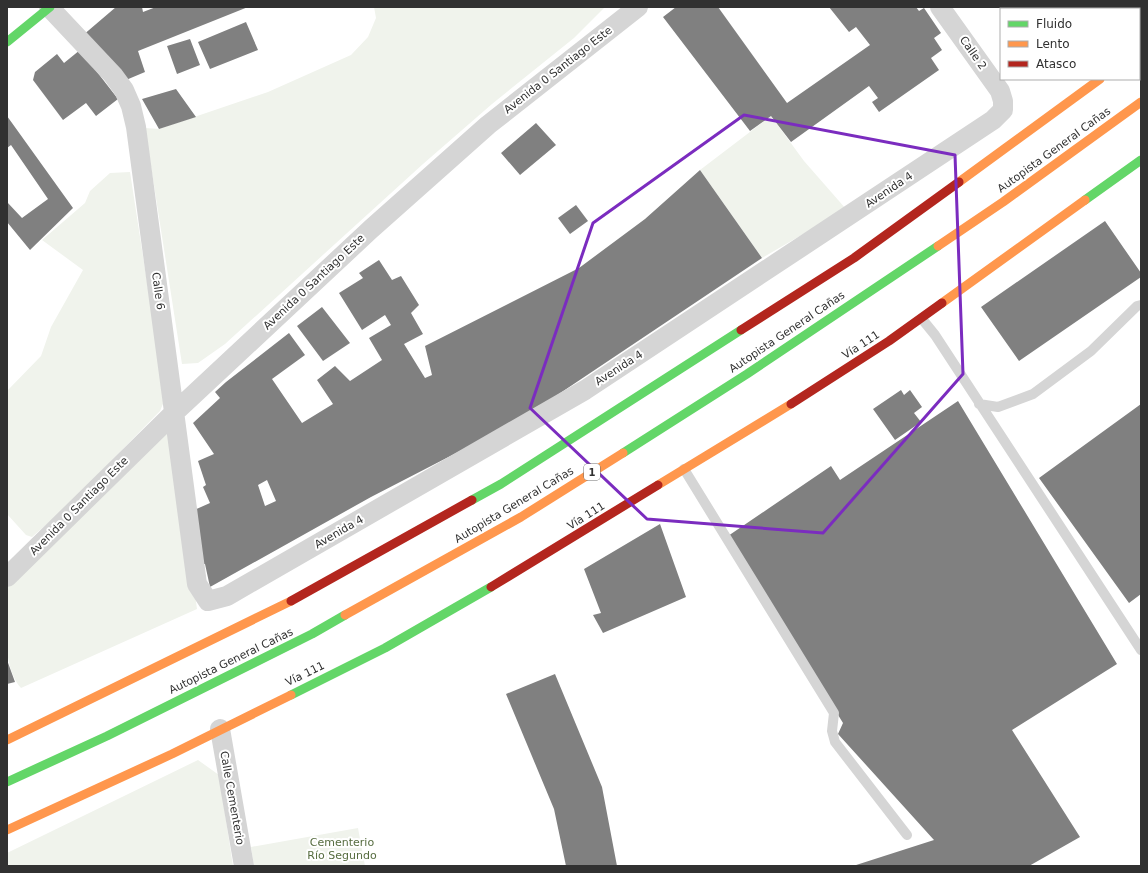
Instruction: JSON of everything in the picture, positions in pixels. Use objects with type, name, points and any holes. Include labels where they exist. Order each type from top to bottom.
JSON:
[{"type":"main road","points":[[7,42],[50,7]]},
{"type":"main road","points":[[7,740],[273,611],[501,484],[854,258],[1099,80]]},
{"type":"main road","name":"Autopista General Cañas","points":[[7,782],[107,736],[312,634],[521,517],[747,374],[1003,202],[1141,102]]},
{"type":"main road","name":"Vía 111","points":[[7,830],[172,754],[378,651],[429,624],[530,565],[793,403],[922,319],[1141,160]]},
{"type":"street","name":"Calle 6","points":[[50,7],[113,75],[124,90],[131,106],[136,126],[197,584],[208,601]]},
{"type":"street","name":"Avenida 0 Santiago Este","points":[[7,577],[175,412],[371,229],[488,125],[638,7]]},
{"type":"street","name":"Calle 2","points":[[940,7],[1000,91],[1003,100]]},
{"type":"street","name":"Avenida 4","points":[[208,601],[227,596],[585,390],[993,120],[1003,110],[1003,100]]},
{"type":"street","name":"Calle Cementerio","points":[[220,729],[244,866]]},
{"type":"lane","points":[[979,404],[998,407],[1033,394],[1091,351],[1137,306],[1141,305]]},
{"type":"lane","points":[[922,319],[935,336],[1141,650]]},
{"type":"lane","points":[[684,469],[834,713],[832,731],[835,742],[907,835]]},
{"type":"highlighted area","points":[[744,115],[955,155],[963,374],[823,533],[647,519],[530,408],[593,223]]},
{"type":"green space","points":[[374,7],[605,7],[574,38],[492,104],[423,164],[225,344],[198,363],[182,364],[145,128],[159,129],[268,92],[351,55],[368,37],[376,18]]},
{"type":"green space","points":[[771,116],[804,161],[846,209],[762,258],[700,170]]},
{"type":"green space","points":[[130,172],[165,399],[160,411],[63,510],[32,537],[26,535],[7,514],[7,391],[41,356],[51,327],[83,270],[42,240],[85,203],[90,191],[110,173]]},
{"type":"green space","points":[[165,428],[173,430],[197,609],[21,688],[14,678],[7,653],[7,585]]},
{"type":"green space","points":[[198,760],[219,775],[233,866],[7,866],[7,853]]},
{"type":"green space","name":"Cementerio Río Segundo","points":[[358,828],[365,866],[254,866],[251,847]]},
{"type":"building","points":[[116,7],[142,7],[143,12],[156,7],[248,7],[138,51],[145,72],[126,80],[82,36]]},
{"type":"building","points":[[676,7],[718,7],[787,103],[870,45],[856,27],[849,32],[829,7],[916,7],[919,11],[924,8],[941,33],[934,38],[942,50],[931,58],[939,70],[879,112],[872,102],[878,98],[869,86],[791,142],[771,116],[750,131],[663,17]]},
{"type":"building","points":[[246,22],[258,50],[210,69],[198,42]]},
{"type":"building","points":[[190,39],[200,65],[177,74],[167,46]]},
{"type":"building","points":[[80,50],[118,99],[96,116],[86,103],[63,120],[33,80],[35,72],[57,54],[64,63]]},
{"type":"building","points":[[176,89],[196,117],[159,129],[142,99]]},
{"type":"building","points":[[7,116],[73,208],[30,250],[7,222],[7,202],[22,218],[48,199],[11,145],[7,148]]},
{"type":"building","points":[[536,123],[556,145],[520,175],[501,153]]},
{"type":"building","points":[[700,170],[762,258],[520,420],[371,497],[210,587],[205,564],[203,564],[192,511],[210,503],[203,487],[206,485],[198,461],[214,454],[193,423],[220,398],[215,392],[226,382],[289,333],[305,355],[272,379],[302,423],[333,404],[317,380],[335,366],[350,381],[382,360],[369,338],[391,325],[385,315],[362,330],[339,293],[363,278],[359,273],[379,260],[392,280],[401,276],[419,305],[411,313],[423,334],[404,344],[425,378],[432,375],[425,346],[579,268],[645,219]],"holes":[[[267,480],[276,501],[265,506],[258,485]]]},
{"type":"building","points":[[576,205],[588,221],[570,234],[558,218]]},
{"type":"building","points":[[1105,221],[1141,273],[1141,277],[1019,361],[981,307]]},
{"type":"building","points":[[322,307],[350,343],[323,361],[297,326]]},
{"type":"building","points":[[901,390],[904,395],[910,390],[922,407],[914,413],[921,422],[895,440],[873,409]]},
{"type":"building","points":[[958,401],[1117,664],[1012,730],[1080,837],[1029,866],[853,866],[934,840],[838,734],[843,723],[728,536],[831,466],[840,480]]},
{"type":"building","points":[[1141,404],[1141,594],[1129,603],[1039,478]]},
{"type":"building","points":[[660,524],[686,597],[603,633],[593,615],[601,613],[584,569]]},
{"type":"building","points":[[7,660],[15,682],[7,684]]},
{"type":"building","points":[[555,674],[602,787],[617,866],[566,866],[554,809],[506,694]]},
{"type":"traffic: fast","points":[[7,42],[50,7]]},
{"type":"traffic: fast","points":[[1085,200],[1141,160]]},
{"type":"traffic: fast","points":[[623,453],[747,374],[938,246]]},
{"type":"traffic: fast","points":[[472,500],[501,484],[741,330]]},
{"type":"traffic: fast","points":[[291,695],[385,648],[491,587]]},
{"type":"traffic: fast","points":[[7,782],[107,736],[312,634],[345,615]]},
{"type":"traffic: slow","points":[[959,182],[1099,80]]},
{"type":"traffic: slow","points":[[938,246],[1003,202],[1141,102]]},
{"type":"traffic: slow","points":[[942,303],[1085,200]]},
{"type":"traffic: slow","points":[[658,485],[791,404]]},
{"type":"traffic: slow","points":[[345,615],[521,517],[623,453]]},
{"type":"traffic: slow","points":[[7,740],[291,601]]},
{"type":"traffic: slow","points":[[7,830],[172,754],[291,695]]},
{"type":"traffic: jam","points":[[741,330],[854,258],[959,182]]},
{"type":"traffic: jam","points":[[791,404],[889,341],[942,303]]},
{"type":"traffic: jam","points":[[491,587],[658,485]]},
{"type":"traffic: jam","points":[[291,601],[472,500]]}]
